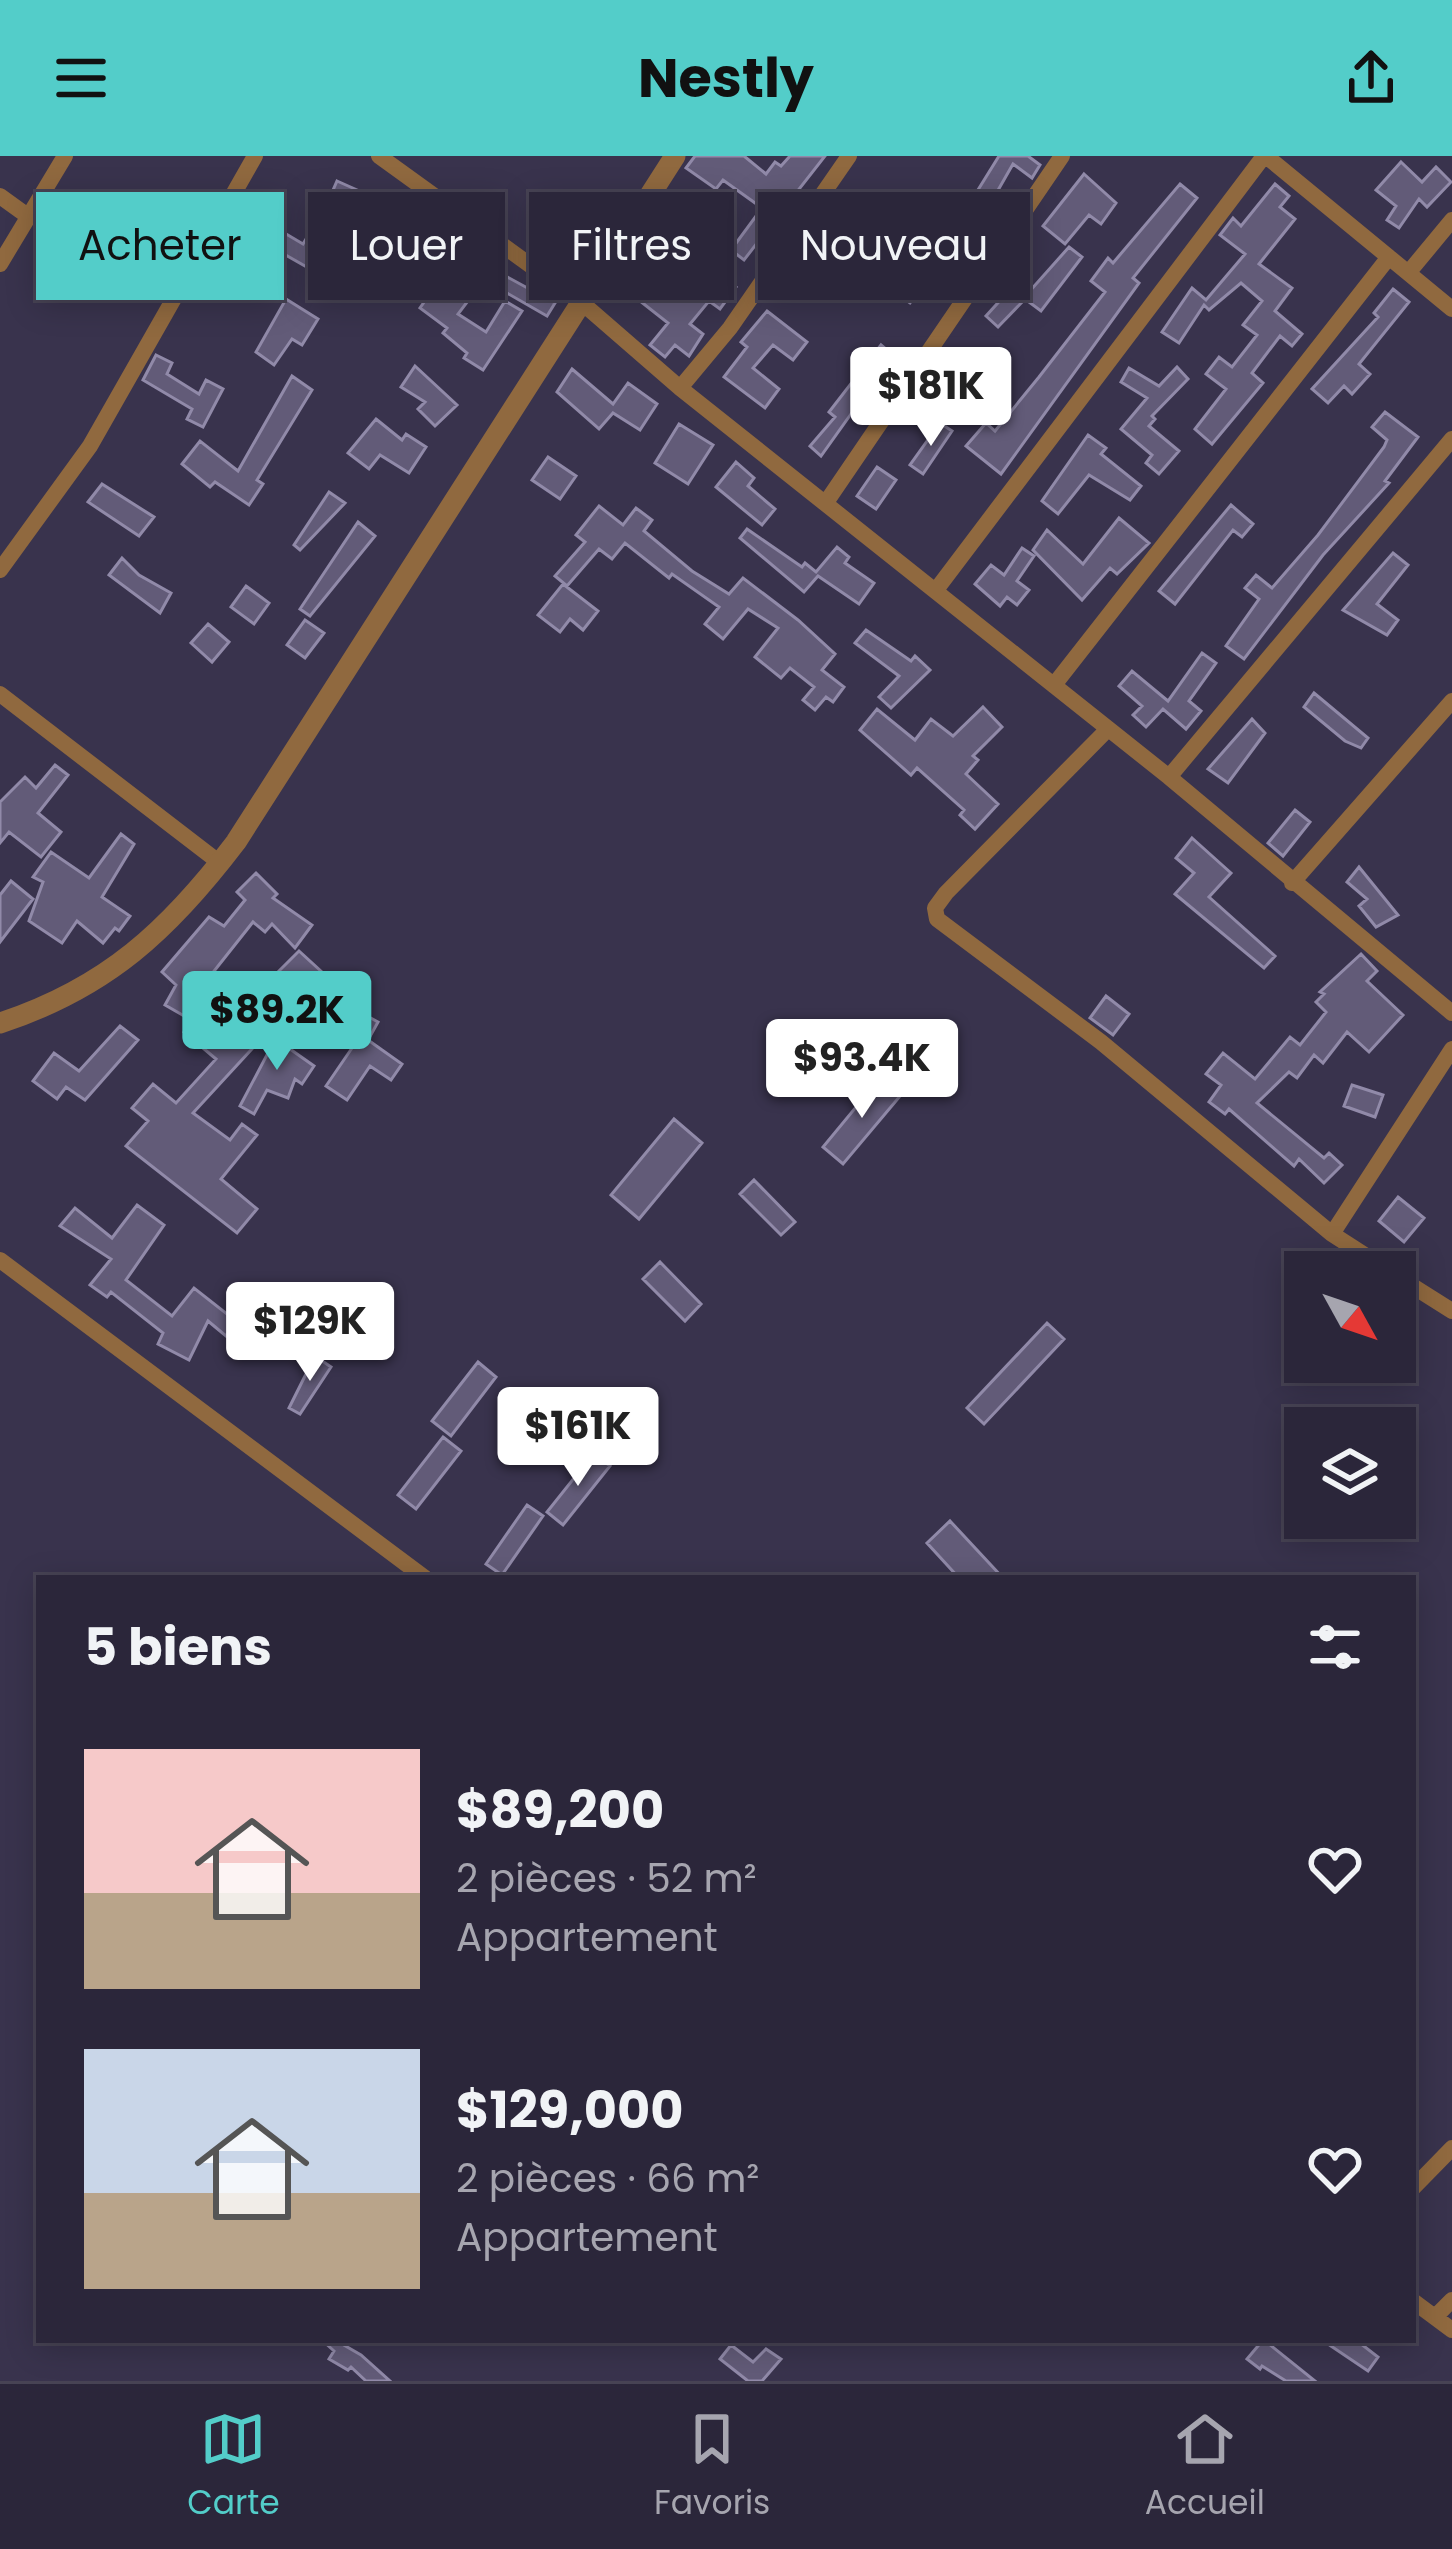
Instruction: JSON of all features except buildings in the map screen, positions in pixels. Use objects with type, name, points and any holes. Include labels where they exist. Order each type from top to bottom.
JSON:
[{"type":"street","points":[[0,264],[65,156]]},
{"type":"street","points":[[0,570],[90,446],[255,156]]},
{"type":"street","points":[[379,156],[580,302],[680,388],[1169,777],[1452,1013]]},
{"type":"street","points":[[0,1023],[59,1004],[112,969],[164,928],[220,863],[675,156]]},
{"type":"street","points":[[680,388],[730,328],[849,156]]},
{"type":"street","points":[[827,501],[1062,156]]},
{"type":"street","points":[[936,590],[1265,156],[1452,309]]},
{"type":"street","points":[[0,196],[29,217]]},
{"type":"street","points":[[1409,272],[1452,220]]},
{"type":"street","points":[[1054,685],[1389,256]]},
{"type":"street","points":[[1169,777],[1452,439]]},
{"type":"street","points":[[0,694],[220,863]]},
{"type":"street","points":[[1292,883],[1452,700]]},
{"type":"street","points":[[1107,730],[946,893],[935,916],[1101,1042],[1359,1251]]},
{"type":"street","points":[[1332,1234],[1452,1049]]},
{"type":"street","points":[[0,1260],[415,1575]]},
{"type":"street","points":[[1416,1288],[1452,1311]]},
{"type":"street","points":[[1416,2185],[1452,2148]]},
{"type":"street","points":[[1435,2318],[1452,2300]]},
{"type":"street","points":[[1416,2303],[1452,2330]]}]
